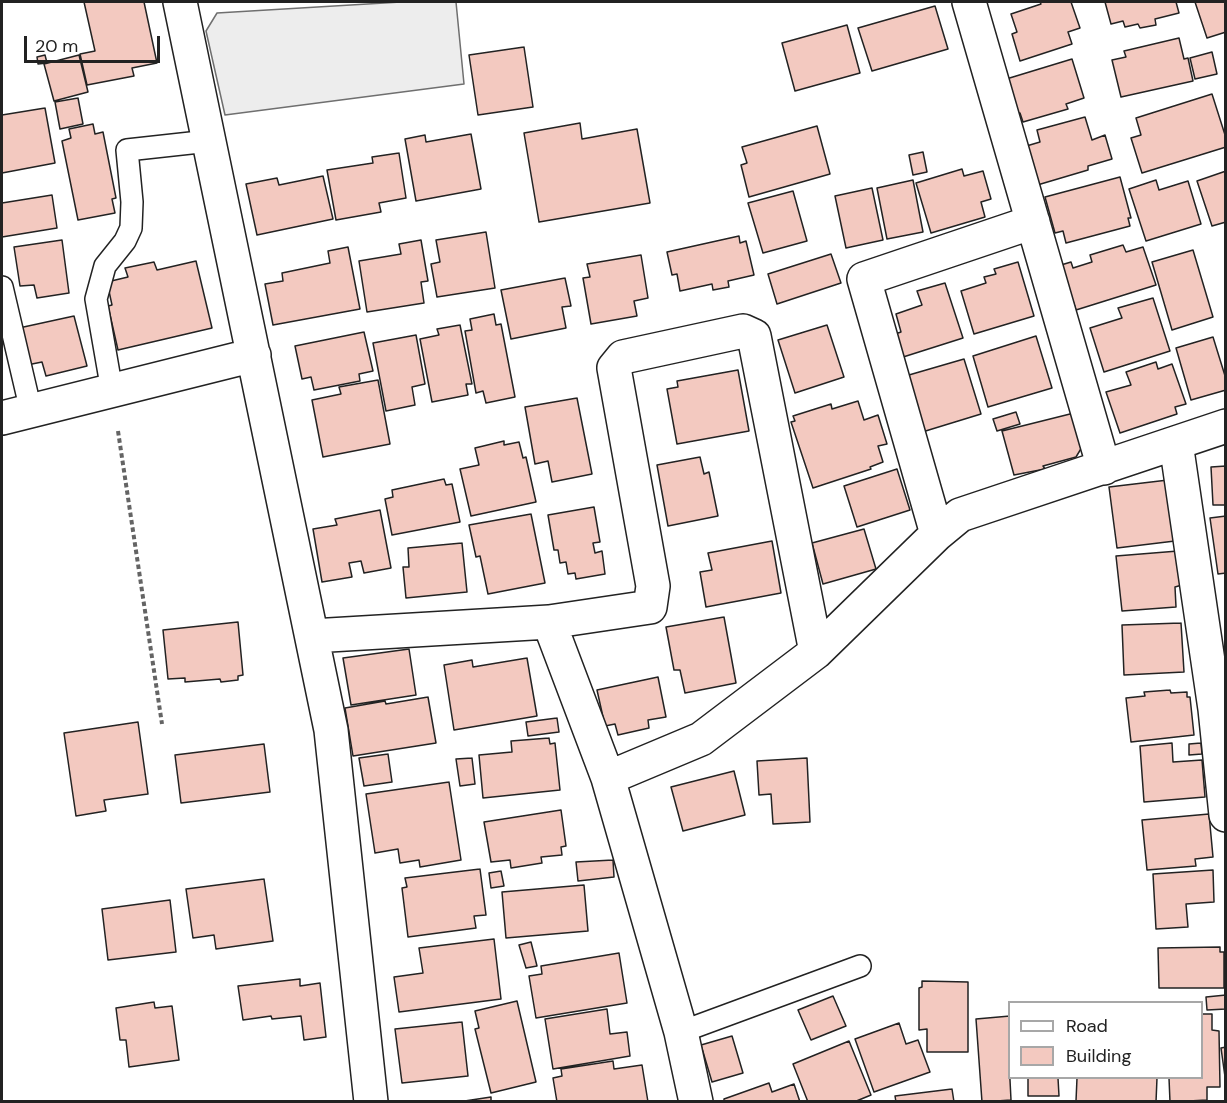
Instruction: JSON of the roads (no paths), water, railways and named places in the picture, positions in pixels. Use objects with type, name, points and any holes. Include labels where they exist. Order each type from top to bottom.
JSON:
[{"type":"street","points":[[180,2],[331,730],[371,1101]]},
{"type":"street","points":[[969,2],[1104,468]]},
{"type":"street","points":[[937,534],[864,279],[1033,222]]},
{"type":"street","points":[[312,636],[549,622],[651,607],[653,586],[614,368],[623,357],[743,331],[754,336],[816,652]]},
{"type":"street","points":[[16,414],[254,355]]},
{"type":"street","points":[[608,778],[701,739],[816,652],[937,534],[960,515],[1226,426]]},
{"type":"street","points":[[1176,443],[1215,709],[1226,815]]},
{"type":"street","points":[[549,622],[608,778],[681,1032],[696,1101]]},
{"type":"lane","points":[[112,391],[96,299],[105,266],[125,242],[131,228],[132,202],[127,150],[209,141]]},
{"type":"lane","points":[[2,287],[16,414]]},
{"type":"lane","points":[[681,1032],[860,966]]}]
